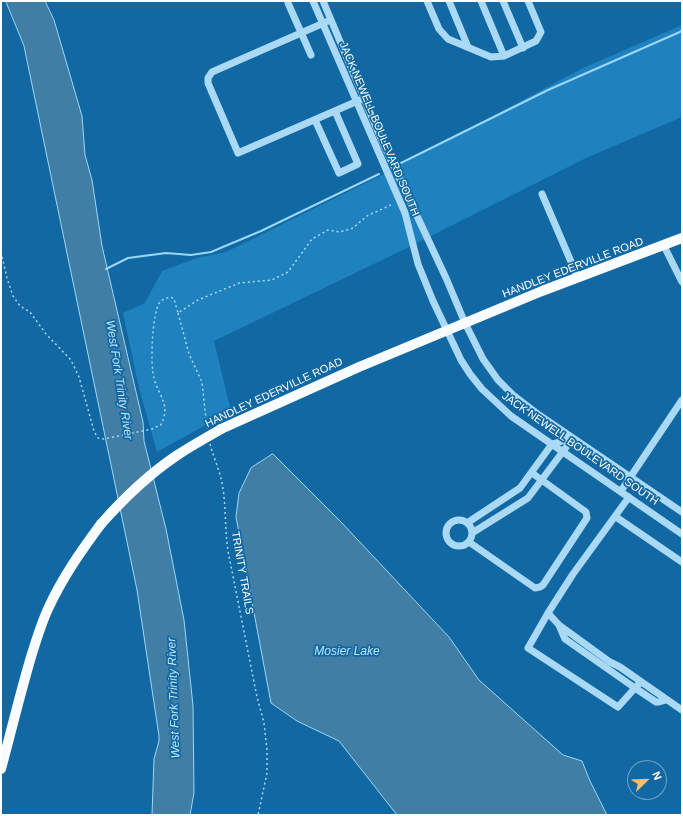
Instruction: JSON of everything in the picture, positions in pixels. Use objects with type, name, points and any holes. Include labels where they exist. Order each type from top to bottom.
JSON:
[{"type":"main road","name":"HANDLEY EDERVILLE ROAD","points":[[1,769],[39,631],[54,596],[76,557],[101,524],[126,496],[150,476],[177,455],[221,429],[359,367],[578,278],[682,239]]},
{"type":"street","name":"JACK NEWELL BOULEVARD SOUTH","points":[[313,1],[400,202],[418,264],[446,331],[461,360],[482,389],[511,416],[682,534]]},
{"type":"street","name":"JACK NEWELL BOULEVARD SOUTH","points":[[323,1],[364,98],[465,323],[483,359],[498,380],[513,395],[539,415],[682,512]]},
{"type":"street","points":[[427,1],[439,29],[448,39],[491,57],[504,56],[536,41],[541,32],[528,1]]},
{"type":"street","points":[[449,1],[468,47]]},
{"type":"street","points":[[481,1],[504,56]]},
{"type":"street","points":[[503,1],[523,48]]},
{"type":"street","points":[[288,2],[311,55]]},
{"type":"street","points":[[331,20],[212,72],[208,78],[208,83],[238,153],[364,98]]},
{"type":"street","points":[[315,120],[339,173],[358,164],[335,111]]},
{"type":"street","points":[[542,194],[578,278]]},
{"type":"street","points":[[664,246],[682,282]]},
{"type":"street","points":[[621,491],[682,400]]},
{"type":"street","points":[[467,523],[520,488],[552,444],[573,438]]},
{"type":"street","points":[[472,533],[523,503],[564,452],[573,438]]},
{"type":"street","points":[[469,542],[536,588],[540,587],[587,518],[587,515],[586,512],[532,473]]},
{"type":"street","points":[[629,497],[616,517],[573,574],[528,648],[618,707],[641,682]]},
{"type":"street","points":[[616,517],[682,562]]},
{"type":"street","points":[[457,520],[467,523],[471,528],[472,533],[469,542],[460,546],[455,546],[450,542],[446,534],[448,526],[457,520]]},
{"type":"street","points":[[548,613],[559,625],[601,655],[635,688],[656,702],[666,700]]},
{"type":"street","points":[[559,625],[565,639],[641,682],[682,710]]},
{"type":"path","points":[[178,313],[198,300],[239,283],[272,280],[288,272],[312,239],[328,230],[340,232],[353,228],[367,216],[400,202]]},
{"type":"path","points":[[1,252],[13,296],[20,306],[30,312],[46,334],[71,360],[79,377],[94,431],[98,438],[104,439],[152,430],[160,426],[165,415],[164,399],[153,377],[152,362],[156,310],[160,302],[170,296],[174,299],[189,354],[202,382],[208,432]]},
{"type":"path","name":"TRINITY TRAILS","points":[[209,440],[223,487],[225,504],[225,532],[228,551],[256,697],[264,723],[267,750],[267,773],[258,815]]},
{"type":"shaded area","points":[[682,25],[682,117],[586,158],[405,249],[214,341],[231,411],[157,452],[139,388],[123,313],[145,303],[162,271],[197,258],[226,252],[384,174],[581,69]]},
{"type":"water","name":"West Fork Trinity River","points":[[6,1],[45,1],[54,20],[82,116],[85,155],[92,180],[102,246],[143,422],[144,441],[166,529],[184,620],[193,706],[194,793],[190,815],[152,815],[154,759],[159,736],[137,590],[24,46]]},
{"type":"water","name":"Mosier Lake","points":[[273,454],[341,522],[449,637],[479,680],[563,755],[582,761],[607,815],[397,815],[339,741],[297,721],[271,703],[236,517],[239,493],[251,468]]},
{"type":"waterway","points":[[401,163],[548,90],[682,31]]},
{"type":"waterway","points":[[106,269],[128,258],[166,253],[191,255],[211,252],[261,231],[379,174]]}]
